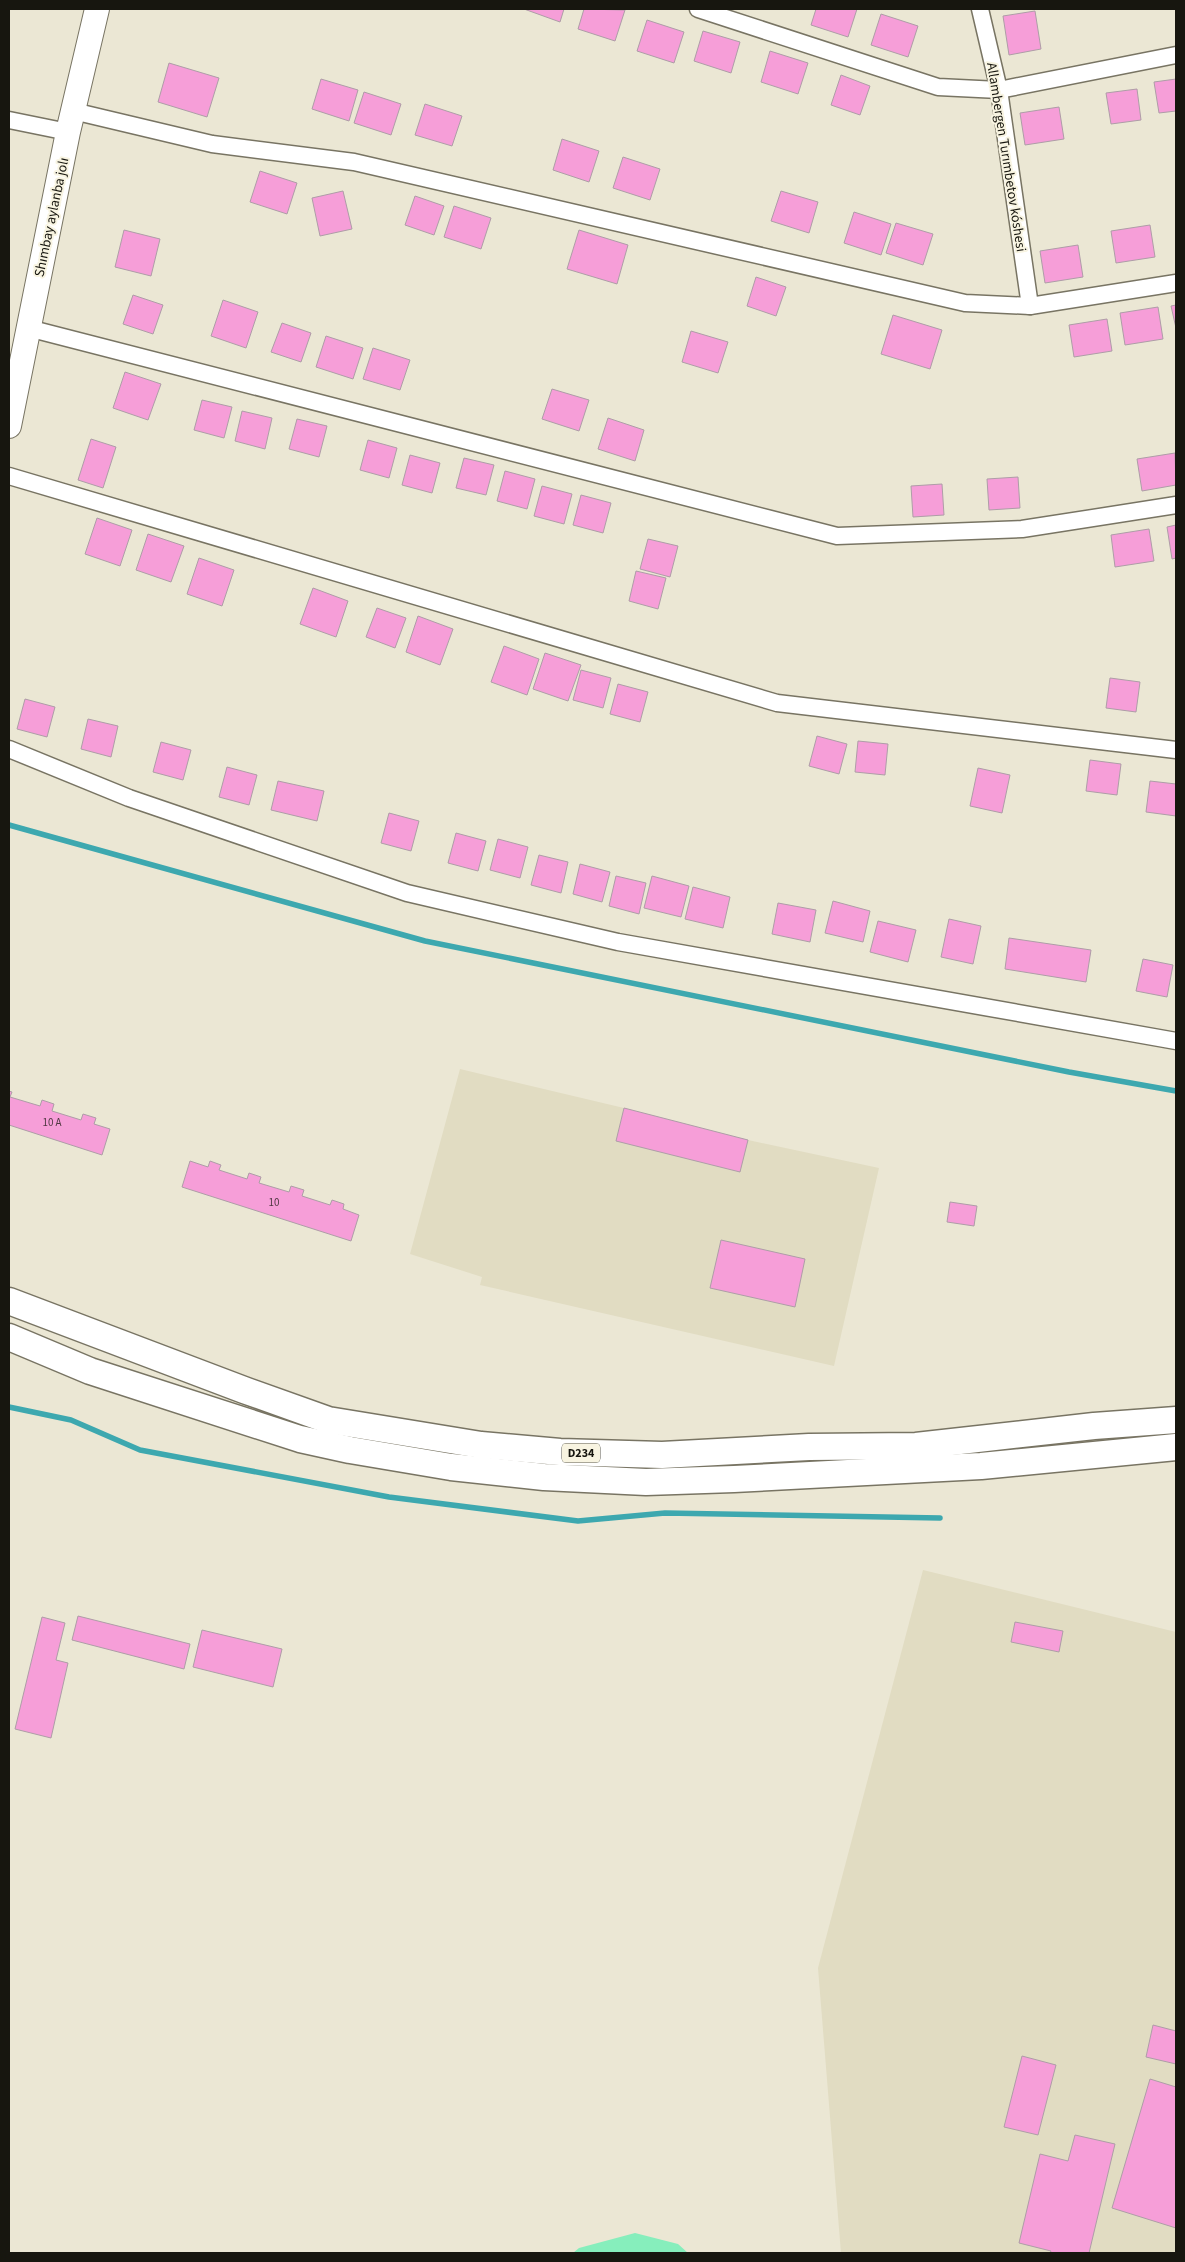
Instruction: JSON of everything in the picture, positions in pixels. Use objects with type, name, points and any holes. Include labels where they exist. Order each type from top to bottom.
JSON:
[{"type":"main road","name":"Shımbay aylanba jolı","points":[[10,417],[71,122],[97,9]]},
{"type":"main road","name":"D234","points":[[9,1301],[328,1420],[481,1445],[560,1452],[662,1455],[809,1447],[916,1446],[1094,1426],[1176,1420]]},
{"type":"main road","name":"D234","points":[[9,1337],[90,1371],[300,1439],[350,1450],[451,1467],[544,1477],[646,1482],[734,1479],[981,1466],[1176,1447]]},
{"type":"street","points":[[698,9],[938,87],[999,90],[1176,55]]},
{"type":"street","name":"Allambergen Turımbetov kóshesi","points":[[980,9],[999,90],[1030,306]]},
{"type":"street","points":[[9,120],[71,122],[212,144],[354,162],[965,303],[1030,306],[1176,284]]},
{"type":"street","points":[[28,328],[837,536],[1022,529],[1176,505]]},
{"type":"street","points":[[9,476],[778,703],[1176,750]]},
{"type":"street","points":[[9,749],[129,798],[407,893],[618,942],[1176,1041]]},
{"type":"shaded area","points":[[460,1069],[624,1108],[616,1141],[739,1172],[748,1140],[879,1168],[834,1366],[480,1285],[482,1277],[410,1254]]},
{"type":"shaded area","points":[[923,1570],[1176,1632],[1176,2253],[841,2253],[818,1968]]},
{"type":"green space","points":[[635,2233],[678,2244],[688,2253],[573,2253],[579,2248]]},
{"type":"building","points":[[524,9],[564,9],[560,22]]},
{"type":"building","points":[[584,9],[625,10],[615,41],[578,29]]},
{"type":"building","points":[[816,9],[857,9],[848,37],[811,25]]},
{"type":"building","points":[[1035,11],[1041,49],[1009,55],[1003,16]]},
{"type":"building","points":[[881,14],[918,26],[908,57],[871,45]]},
{"type":"building","points":[[647,20],[684,32],[674,63],[637,51]]},
{"type":"building","points":[[703,31],[740,42],[731,73],[694,61]]},
{"type":"building","points":[[770,51],[808,63],[798,94],[761,82]]},
{"type":"building","points":[[169,63],[219,78],[207,117],[158,102]]},
{"type":"building","points":[[841,75],[870,86],[860,115],[831,105]]},
{"type":"building","points":[[321,79],[358,90],[349,121],[312,109]]},
{"type":"building","points":[[1176,79],[1176,111],[1159,113],[1154,82]]},
{"type":"building","points":[[1137,89],[1141,120],[1111,124],[1106,93]]},
{"type":"building","points":[[364,92],[401,104],[391,135],[354,123]]},
{"type":"building","points":[[425,104],[462,116],[452,146],[415,135]]},
{"type":"building","points":[[1059,107],[1064,139],[1025,145],[1020,113]]},
{"type":"building","points":[[562,139],[599,151],[589,182],[553,170]]},
{"type":"building","points":[[623,157],[660,169],[650,200],[613,188]]},
{"type":"building","points":[[260,171],[297,183],[287,214],[250,202]]},
{"type":"building","points":[[343,191],[352,229],[320,236],[312,198]]},
{"type":"building","points":[[781,191],[818,202],[809,233],[771,221]]},
{"type":"building","points":[[415,196],[444,206],[434,235],[405,225]]},
{"type":"building","points":[[454,206],[491,218],[481,249],[444,237]]},
{"type":"building","points":[[854,212],[891,224],[881,255],[844,243]]},
{"type":"building","points":[[896,223],[933,234],[923,265],[886,253]]},
{"type":"building","points":[[1150,225],[1155,257],[1116,263],[1111,231]]},
{"type":"building","points":[[124,230],[160,239],[151,276],[115,267]]},
{"type":"building","points":[[579,230],[628,245],[617,284],[567,269]]},
{"type":"building","points":[[1078,245],[1083,277],[1045,283],[1040,251]]},
{"type":"building","points":[[756,277],[786,287],[776,316],[747,306]]},
{"type":"building","points":[[133,295],[163,305],[153,334],[123,324]]},
{"type":"building","points":[[223,300],[258,312],[246,348],[211,336]]},
{"type":"building","points":[[1176,305],[1176,328],[1171,306]]},
{"type":"building","points":[[1158,307],[1163,339],[1125,345],[1120,313]]},
{"type":"building","points":[[893,315],[942,330],[930,369],[881,354]]},
{"type":"building","points":[[1107,319],[1112,351],[1074,357],[1069,325]]},
{"type":"building","points":[[282,323],[311,333],[301,362],[271,352]]},
{"type":"building","points":[[691,331],[728,342],[718,373],[682,362]]},
{"type":"building","points":[[326,336],[363,348],[353,379],[316,367]]},
{"type":"building","points":[[373,348],[410,360],[400,390],[363,379]]},
{"type":"building","points":[[125,372],[161,384],[148,420],[113,408]]},
{"type":"building","points":[[552,389],[589,400],[579,431],[542,419]]},
{"type":"building","points":[[202,400],[232,407],[224,438],[194,430]]},
{"type":"building","points":[[242,411],[272,418],[265,449],[235,441]]},
{"type":"building","points":[[608,418],[644,430],[635,461],[598,449]]},
{"type":"building","points":[[297,419],[327,426],[319,457],[289,449]]},
{"type":"building","points":[[91,439],[116,447],[103,488],[78,480]]},
{"type":"building","points":[[368,440],[397,448],[389,478],[360,470]]},
{"type":"building","points":[[1175,453],[1176,485],[1142,491],[1137,459]]},
{"type":"building","points":[[410,455],[440,463],[432,493],[402,485]]},
{"type":"building","points":[[464,458],[494,465],[486,495],[456,488]]},
{"type":"building","points":[[505,471],[535,479],[527,509],[497,501]]},
{"type":"building","points":[[1018,477],[1020,508],[989,510],[987,479]]},
{"type":"building","points":[[942,484],[944,515],[913,517],[911,486]]},
{"type":"building","points":[[542,486],[572,494],[564,524],[534,516]]},
{"type":"building","points":[[581,495],[611,503],[603,533],[573,525]]},
{"type":"building","points":[[97,518],[132,530],[120,566],[85,554]]},
{"type":"building","points":[[1176,525],[1176,558],[1172,559],[1167,527]]},
{"type":"building","points":[[1149,529],[1154,561],[1115,567],[1111,535]]},
{"type":"building","points":[[148,534],[184,546],[171,582],[136,570]]},
{"type":"building","points":[[648,539],[678,546],[670,577],[640,569]]},
{"type":"building","points":[[199,558],[234,570],[222,606],[187,594]]},
{"type":"building","points":[[636,571],[666,578],[658,609],[629,601]]},
{"type":"building","points":[[313,588],[348,601],[336,637],[300,624]]},
{"type":"building","points":[[377,608],[406,618],[395,648],[366,637]]},
{"type":"building","points":[[418,616],[453,629],[440,665],[406,652]]},
{"type":"building","points":[[504,646],[539,659],[527,695],[491,682]]},
{"type":"building","points":[[545,653],[581,665],[568,701],[533,689]]},
{"type":"building","points":[[581,670],[611,678],[603,708],[573,700]]},
{"type":"building","points":[[1110,678],[1140,682],[1136,712],[1106,708]]},
{"type":"building","points":[[618,684],[648,692],[640,722],[610,714]]},
{"type":"building","points":[[25,699],[55,707],[47,737],[17,729]]},
{"type":"building","points":[[88,719],[118,726],[111,757],[81,749]]},
{"type":"building","points":[[817,736],[847,744],[839,774],[809,766]]},
{"type":"building","points":[[858,741],[888,744],[885,775],[855,772]]},
{"type":"building","points":[[161,742],[191,750],[183,780],[153,772]]},
{"type":"building","points":[[1090,760],[1121,764],[1117,795],[1086,791]]},
{"type":"building","points":[[227,767],[257,775],[249,805],[219,797]]},
{"type":"building","points":[[978,768],[1010,775],[1002,813],[970,806]]},
{"type":"building","points":[[278,781],[324,791],[317,821],[271,810]]},
{"type":"building","points":[[1150,781],[1176,784],[1176,816],[1146,812]]},
{"type":"building","points":[[389,813],[419,821],[411,851],[381,843]]},
{"type":"building","points":[[456,833],[486,841],[478,871],[448,863]]},
{"type":"building","points":[[498,839],[528,847],[520,878],[490,870]]},
{"type":"building","points":[[539,855],[568,862],[561,893],[531,885]]},
{"type":"building","points":[[580,864],[610,872],[602,902],[573,894]]},
{"type":"building","points":[[616,876],[646,883],[639,914],[609,906]]},
{"type":"building","points":[[652,876],[689,886],[681,917],[644,908]]},
{"type":"building","points":[[693,887],[730,897],[723,928],[685,919]]},
{"type":"building","points":[[833,901],[870,911],[863,942],[825,933]]},
{"type":"building","points":[[778,903],[816,910],[810,942],[772,934]]},
{"type":"building","points":[[949,919],[981,926],[973,964],[941,957]]},
{"type":"building","points":[[878,921],[916,930],[908,962],[870,952]]},
{"type":"building","points":[[1009,938],[1091,950],[1086,982],[1005,969]]},
{"type":"building","points":[[1143,959],[1173,965],[1167,997],[1136,991]]},
{"type":"building","points":[[9,1091],[12,1092],[10,1097],[40,1106],[42,1100],[54,1104],[52,1111],[81,1120],[83,1114],[96,1118],[94,1124],[110,1129],[102,1155],[9,1125]]},
{"type":"building","points":[[624,1108],[748,1140],[740,1172],[616,1141]]},
{"type":"building","points":[[190,1161],[208,1167],[210,1161],[221,1165],[219,1170],[247,1179],[249,1173],[261,1177],[259,1183],[289,1192],[291,1186],[304,1190],[302,1196],[330,1205],[332,1200],[344,1204],[343,1209],[359,1215],[351,1241],[182,1187]]},
{"type":"building","points":[[950,1202],[977,1206],[974,1226],[947,1222]]},
{"type":"building","points":[[721,1240],[805,1259],[795,1307],[710,1288]]},
{"type":"building","points":[[78,1616],[190,1644],[184,1669],[72,1640]]},
{"type":"building","points":[[42,1617],[65,1623],[56,1660],[68,1663],[51,1738],[15,1729]]},
{"type":"building","points":[[1015,1622],[1063,1631],[1059,1652],[1011,1642]]},
{"type":"building","points":[[202,1630],[282,1649],[273,1687],[193,1667]]},
{"type":"building","points":[[1153,2025],[1176,2031],[1176,2064],[1146,2057]]},
{"type":"building","points":[[1022,2056],[1056,2065],[1038,2135],[1004,2127]]},
{"type":"building","points":[[1150,2079],[1176,2087],[1176,2228],[1112,2208]]},
{"type":"building","points":[[1075,2135],[1115,2144],[1089,2253],[1050,2253],[1051,2251],[1019,2243],[1040,2154],[1068,2161]]},
{"type":"waterway","points":[[9,825],[425,941],[1069,1072],[1176,1091]]},
{"type":"waterway","points":[[9,1407],[71,1420],[140,1450],[389,1497],[578,1521],[665,1513],[940,1518]]}]
